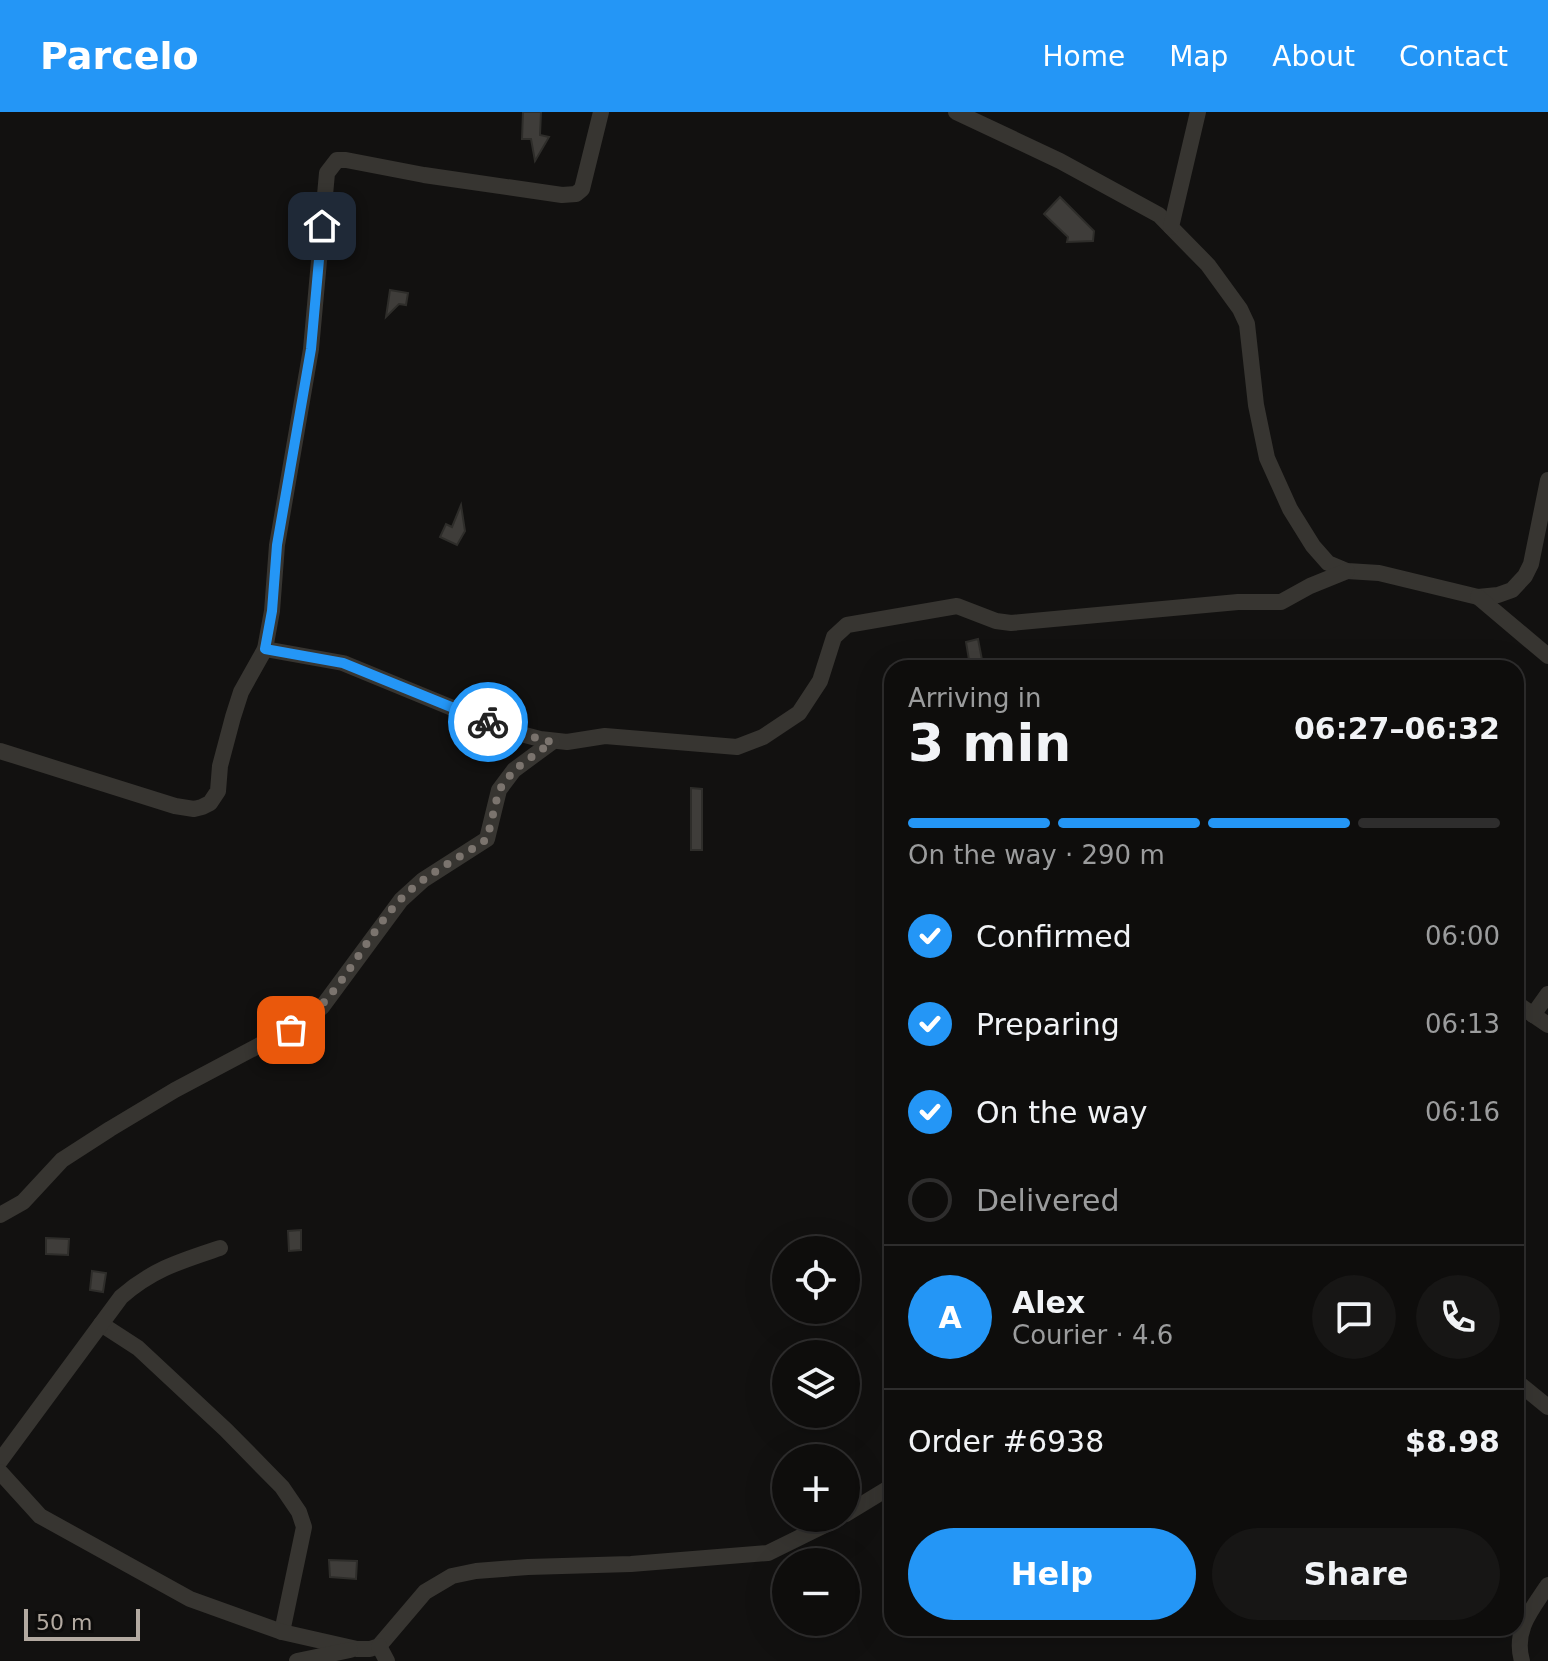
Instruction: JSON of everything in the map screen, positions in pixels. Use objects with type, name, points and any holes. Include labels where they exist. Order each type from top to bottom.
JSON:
[{"type":"street","points":[[0,751],[175,806],[194,809],[210,803],[218,791],[220,766],[241,692],[265,649],[272,611],[277,545],[311,349],[330,166],[337,160],[346,160],[562,195],[576,194],[582,189],[601,112]]},
{"type":"street","points":[[956,112],[1060,161],[1159,215],[1208,265],[1240,309],[1251,345],[1256,405],[1267,458],[1290,509],[1313,546],[1328,563],[1347,571],[1379,573],[1478,597],[1512,590],[1525,576],[1536,544],[1548,480]]},
{"type":"street","points":[[1171,227],[1198,112]]},
{"type":"street","points":[[265,649],[343,663],[506,730],[552,742],[605,736],[737,747],[746,745],[799,713],[820,681],[834,637],[847,625],[957,606],[996,621],[1011,623],[1238,602],[1281,602],[1347,571]]},
{"type":"street","points":[[1478,597],[1548,656]]},
{"type":"street","points":[[0,1215],[23,1202],[49,1171],[86,1144],[175,1090],[307,1020],[322,1007],[401,900],[423,880],[487,839],[499,790],[514,770],[552,742]]},
{"type":"street","points":[[1533,1015],[1548,994]]},
{"type":"street","points":[[1524,1009],[1548,1025]]},
{"type":"street","points":[[0,1461],[121,1297],[163,1267],[220,1248]]},
{"type":"street","points":[[101,1324],[138,1348],[226,1430],[282,1487],[299,1512],[304,1527],[282,1632]]},
{"type":"street","points":[[1524,1388],[1548,1407]]},
{"type":"street","points":[[0,1472],[40,1516],[190,1599],[282,1632],[357,1649]]},
{"type":"street","points":[[860,1505],[884,1491]]},
{"type":"street","points":[[297,1661],[357,1649],[383,1653],[425,1592],[452,1576],[528,1567],[631,1564],[768,1553],[811,1532]]},
{"type":"street","points":[[1524,1626],[1548,1585]]},
{"type":"street","points":[[1520,1636],[1522,1661]]},
{"type":"building","points":[[523,112],[541,112],[540,135],[549,137],[535,161],[531,139],[522,139]]},
{"type":"building","points":[[1060,197],[1094,231],[1093,241],[1067,242],[1068,237],[1044,214]]},
{"type":"building","points":[[390,290],[408,293],[406,305],[399,304],[386,317]]},
{"type":"building","points":[[461,505],[465,531],[457,545],[440,537],[446,524],[452,527]]},
{"type":"building","points":[[978,639],[982,660],[969,660],[966,642]]},
{"type":"building","points":[[691,788],[702,789],[702,850],[691,850]]},
{"type":"building","points":[[301,1230],[301,1250],[289,1251],[288,1231]]},
{"type":"building","points":[[46,1238],[69,1239],[68,1255],[46,1254]]},
{"type":"building","points":[[92,1271],[106,1273],[103,1292],[90,1290]]},
{"type":"building","points":[[329,1560],[357,1561],[356,1579],[330,1577]]},
{"type":"way so far","points":[[291,1030],[322,1007],[401,900],[423,880],[487,839],[499,790],[514,770],[552,742],[488,722]]},
{"type":"route","points":[[322,226],[311,349],[288,473],[265,649],[343,663],[488,722]]}]
